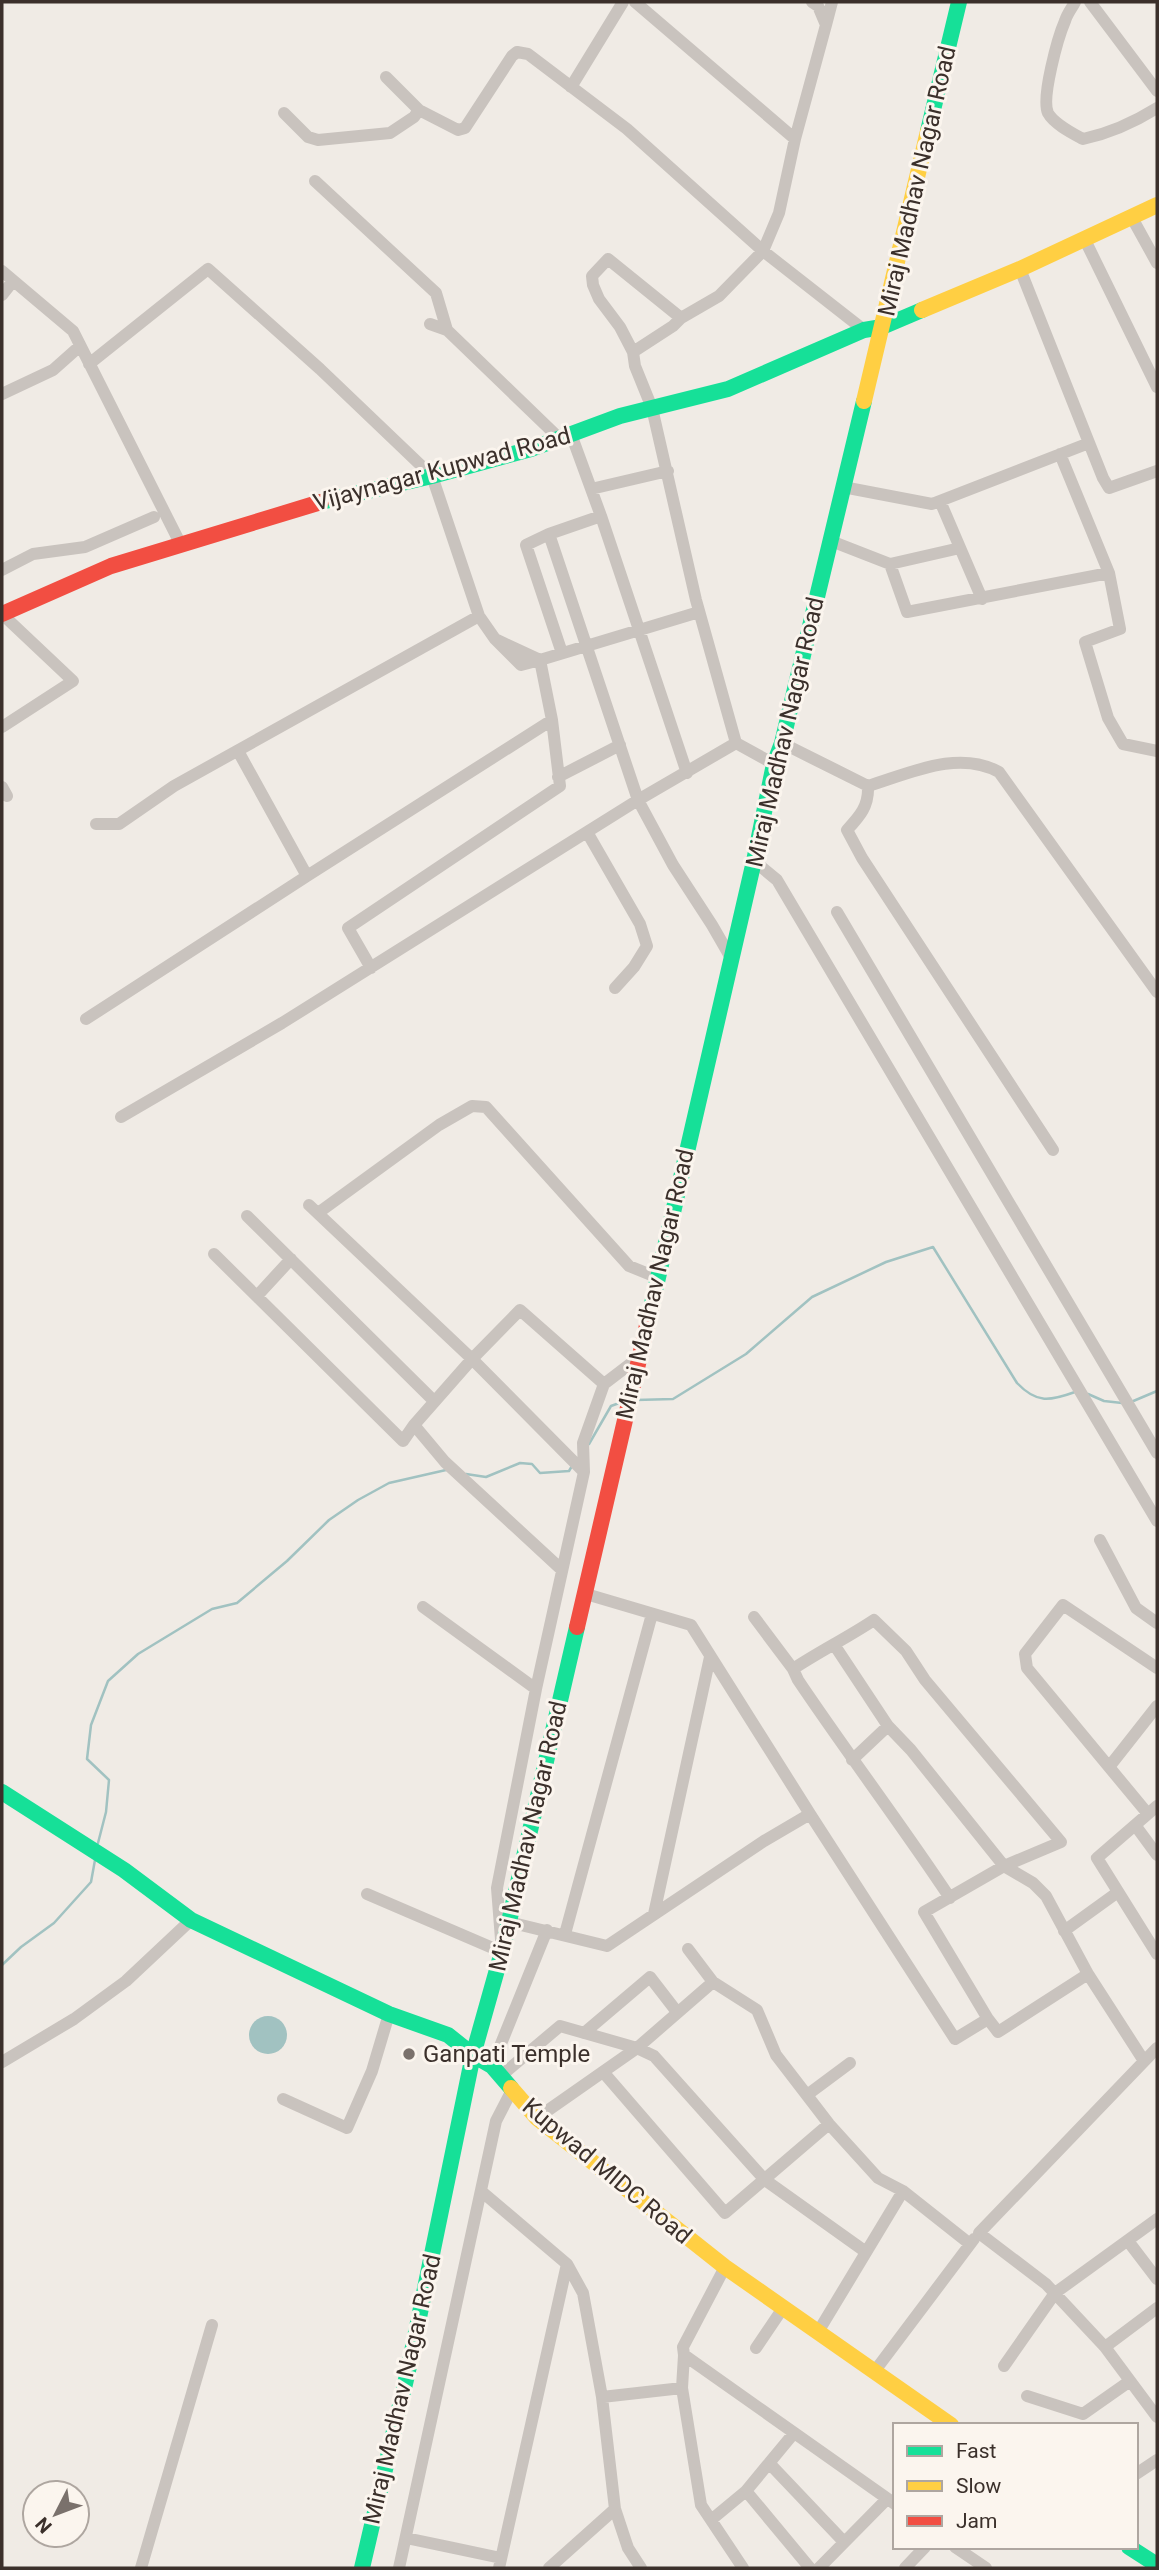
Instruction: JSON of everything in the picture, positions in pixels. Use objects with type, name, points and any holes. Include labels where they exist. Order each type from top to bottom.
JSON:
[{"type":"street","points":[[571,87],[623,2]]},
{"type":"street","points":[[635,2],[795,139]]},
{"type":"street","points":[[812,2],[824,17],[826,25]]},
{"type":"street","points":[[633,352],[681,318],[719,296],[763,251],[779,213],[795,139],[832,2]]},
{"type":"street","name":"Miraj Madhav Nagar Road","points":[[362,2568],[408,2371],[474,2055],[502,1952],[586,1594],[656,1277],[754,862],[774,764],[782,743],[959,2]]},
{"type":"street","points":[[1075,2],[1065,21],[1055,55],[1046,98],[1048,113],[1063,127],[1083,139],[1132,123],[1157,108]]},
{"type":"street","points":[[1090,2],[1157,91]]},
{"type":"street","points":[[386,77],[419,110],[458,130],[465,128],[512,56],[517,52],[528,54],[627,128],[763,251],[864,330]]},
{"type":"street","points":[[284,113],[308,137],[318,140],[390,133],[414,117],[419,110]]},
{"type":"street","points":[[315,181],[436,293],[447,330]]},
{"type":"street","name":"Vijaynagar Kupwad Road","points":[[2,614],[111,566],[180,543],[344,495],[432,477],[652,408],[729,389],[864,330],[882,327],[1020,270],[1157,205]]},
{"type":"street","points":[[1131,216],[1157,263]]},
{"type":"street","points":[[1084,239],[1157,387]]},
{"type":"street","points":[[681,318],[608,259],[592,276],[593,285],[633,352],[635,366],[652,408],[699,612],[736,743],[774,764]]},
{"type":"street","points":[[89,364],[208,268],[320,369],[432,477],[479,616],[495,639],[522,665],[699,612]]},
{"type":"street","points":[[1020,270],[1109,488],[1121,486],[1157,471]]},
{"type":"street","points":[[2,271],[73,331],[180,543]]},
{"type":"street","points":[[2,296],[13,281]]},
{"type":"street","points":[[430,324],[447,330],[565,436],[601,516],[687,773]]},
{"type":"street","points":[[2,394],[53,370],[80,346]]},
{"type":"street","points":[[843,487],[932,505],[1089,443]]},
{"type":"street","points":[[1060,454],[1109,573],[1120,629],[1085,642],[1108,718],[1123,744],[1157,751]]},
{"type":"street","points":[[591,489],[668,471]]},
{"type":"street","points":[[940,501],[982,599]]},
{"type":"street","points":[[562,653],[526,545],[601,516]]},
{"type":"street","points":[[2,570],[33,554],[85,547],[153,517]]},
{"type":"street","points":[[549,534],[638,800],[673,865],[731,958]]},
{"type":"street","points":[[831,541],[890,564],[960,548]]},
{"type":"street","points":[[890,564],[907,612],[1109,573]]},
{"type":"street","points":[[2,614],[73,681],[2,727]]},
{"type":"street","points":[[96,824],[119,824],[174,786],[479,616]]},
{"type":"street","points":[[371,968],[348,928],[559,786],[552,720],[540,660]]},
{"type":"street","points":[[86,1019],[552,720]]},
{"type":"street","points":[[121,1117],[282,1023],[638,800],[736,743]]},
{"type":"street","points":[[782,743],[868,786],[935,764],[972,764],[990,767],[999,772],[1157,992]]},
{"type":"street","points":[[558,777],[620,745]]},
{"type":"street","points":[[238,751],[307,876]]},
{"type":"street","points":[[868,786],[868,801],[861,815],[847,830],[862,858],[1054,1150]]},
{"type":"street","points":[[587,832],[640,924],[647,946],[634,967],[615,988]]},
{"type":"street","points":[[754,862],[777,880],[1157,1521]]},
{"type":"street","points":[[837,912],[1157,1453]]},
{"type":"street","points":[[584,1472],[472,1359],[314,1209],[472,1105],[486,1107],[629,1266],[656,1277]]},
{"type":"street","points":[[247,1216],[434,1401]]},
{"type":"street","points":[[214,1254],[403,1441],[434,1401],[520,1310],[604,1384]]},
{"type":"street","points":[[257,1297],[291,1259]]},
{"type":"street","points":[[367,1894],[502,1952],[497,1888],[536,1689],[584,1472],[583,1443],[604,1384],[638,1358]]},
{"type":"street","points":[[414,1425],[445,1462],[562,1570]]},
{"type":"street","points":[[1100,1540],[1136,1608],[1157,1623]]},
{"type":"street","points":[[586,1594],[691,1625],[955,2039],[988,2019]]},
{"type":"street","points":[[1157,1668],[1063,1605],[1025,1654],[1027,1668],[1109,1767],[1152,1810],[1097,1858],[1157,1954]]},
{"type":"street","points":[[423,1607],[536,1689]]},
{"type":"street","points":[[565,1934],[652,1614]]},
{"type":"street","points":[[754,1617],[793,1669],[852,1760],[903,1827],[950,1898]]},
{"type":"street","points":[[793,1669],[874,1620],[906,1651],[925,1680],[1061,1842],[1004,1866],[924,1912],[998,2032],[1088,1974]]},
{"type":"street","points":[[835,1646],[888,1726],[911,1750],[1004,1866],[1033,1883],[1046,1896],[1088,1974],[1144,2061]]},
{"type":"street","points":[[654,1914],[710,1657]]},
{"type":"street","points":[[1109,1767],[1157,1706]]},
{"type":"street","points":[[852,1760],[888,1726]]},
{"type":"street","name":"Kupwad MIDC Road","points":[[2,1792],[124,1870],[191,1920],[389,2014],[448,2035],[497,2070],[537,2118],[625,2190],[725,2267],[948,2423]]},
{"type":"street","points":[[509,1922],[607,1946],[810,1814]]},
{"type":"street","points":[[1135,1825],[1157,1855]]},
{"type":"street","points":[[1065,1931],[1118,1892]]},
{"type":"street","points":[[2,2062],[74,2019],[126,1981],[191,1920]]},
{"type":"street","points":[[497,2070],[547,1930]]},
{"type":"street","points":[[688,1949],[713,1982],[757,2010],[776,2055],[829,2124],[878,2178],[903,2191],[970,2244]]},
{"type":"street","points":[[584,2033],[650,1977],[677,2012]]},
{"type":"street","points":[[537,2118],[637,2048],[713,1982]]},
{"type":"street","points":[[283,2099],[347,2129],[372,2071],[389,2014]]},
{"type":"street","points":[[497,2070],[560,2026],[637,2048],[654,2056],[765,2180],[866,2252]]},
{"type":"street","points":[[874,2372],[979,2233],[1157,2048]]},
{"type":"street","points":[[807,2095],[850,2063]]},
{"type":"street","points":[[604,2073],[724,2213],[829,2124]]},
{"type":"street","points":[[399,2568],[496,2121],[512,2090]]},
{"type":"street","points":[[481,2191],[567,2264],[583,2292],[602,2397],[615,2510],[628,2548],[641,2568]]},
{"type":"street","points":[[818,2332],[903,2191]]},
{"type":"street","points":[[1004,2366],[1055,2293],[1157,2219]]},
{"type":"street","points":[[979,2233],[1055,2293],[1105,2347],[1157,2417]]},
{"type":"street","points":[[1128,2241],[1157,2279]]},
{"type":"street","points":[[406,2538],[500,2563],[567,2264]]},
{"type":"street","points":[[725,2267],[683,2347],[682,2388],[701,2505],[743,2568]]},
{"type":"street","points":[[756,2348],[783,2308]]},
{"type":"street","points":[[1105,2347],[1157,2308]]},
{"type":"street","points":[[141,2568],[212,2325]]},
{"type":"street","points":[[684,2355],[891,2501],[819,2568]]},
{"type":"street","points":[[1027,2396],[1083,2414],[1130,2381]]},
{"type":"street","points":[[602,2397],[682,2388]]},
{"type":"street","points":[[711,2520],[746,2491],[794,2432]]},
{"type":"street","points":[[1138,2473],[1157,2460]]},
{"type":"street","points":[[769,2463],[844,2542]]},
{"type":"street","points":[[746,2491],[810,2568]]},
{"type":"street","points":[[549,2568],[615,2510]]},
{"type":"street","points":[[905,2568],[923,2549]]},
{"type":"street","points":[[957,2549],[970,2564],[986,2568]]},
{"type":"street","points":[[1132,2549],[1157,2566]]},
{"type":"water","points":[[268,2016],[281,2022],[287,2035],[281,2048],[268,2054],[255,2048],[249,2035],[255,2022]]},
{"type":"waterway","points":[[636,1400],[673,1399],[746,1354],[812,1297],[886,1262],[933,1247],[1017,1383],[1031,1395],[1044,1399],[1075,1392]]},
{"type":"waterway","points":[[1131,1402],[1157,1391]]},
{"type":"waterway","points":[[1088,1394],[1104,1401],[1122,1403]]},
{"type":"waterway","points":[[589,1444],[611,1406],[622,1402]]},
{"type":"waterway","points":[[466,1474],[486,1477],[520,1463],[532,1464],[540,1473],[569,1471],[572,1466]]},
{"type":"waterway","points":[[98,1843],[106,1812],[109,1780],[87,1759],[91,1725],[108,1681],[138,1654],[212,1609],[237,1603],[287,1561],[329,1520],[358,1500],[389,1483],[446,1470]]},
{"type":"waterway","points":[[2,1965],[54,1923],[91,1882],[95,1860]]},
{"type":"traffic: fast","points":[[928,131],[959,2]]},
{"type":"traffic: fast","points":[[321,502],[531,449],[620,416],[728,389],[864,330],[882,327],[922,310]]},
{"type":"traffic: fast","points":[[651,1308],[774,764],[782,743],[864,401]]},
{"type":"traffic: fast","points":[[362,2568],[408,2371],[473,2055],[502,1952],[577,1627]]},
{"type":"traffic: fast","points":[[2,1792],[124,1870],[191,1920],[389,2014],[448,2035],[492,2066],[511,2088]]},
{"type":"traffic: fast","points":[[1132,2549],[1157,2565]]},
{"type":"traffic: slow","points":[[864,401],[928,131]]},
{"type":"traffic: slow","points":[[922,310],[1020,269],[1157,205]]},
{"type":"traffic: slow","points":[[511,2088],[537,2118],[725,2267],[948,2423]]},
{"type":"traffic: jam","points":[[2,614],[111,566],[321,502]]},
{"type":"traffic: jam","points":[[577,1627],[651,1308]]},
{"type":"place","name":"Ganpati Temple","points":[[409,2054]]}]
